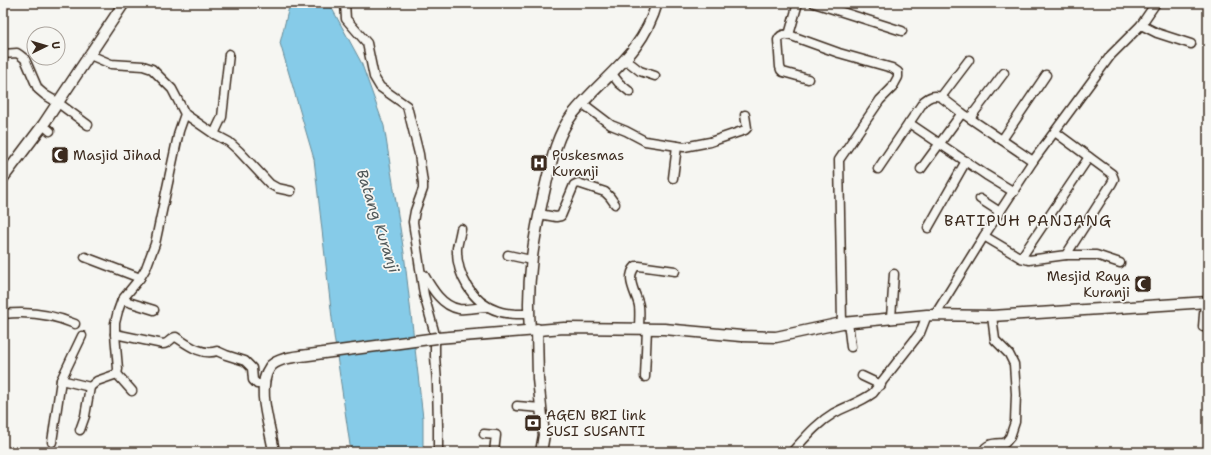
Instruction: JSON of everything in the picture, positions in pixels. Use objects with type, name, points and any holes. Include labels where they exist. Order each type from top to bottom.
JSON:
[{"type":"street","points":[[3,178],[47,128],[57,102],[124,3]]},
{"type":"street","points":[[345,3],[346,19],[366,43],[374,77],[380,87],[407,106],[419,154],[422,169],[422,189],[418,200],[414,222],[424,294],[434,331],[437,383],[438,452]]},
{"type":"street","points":[[541,452],[544,435],[533,330],[529,314],[529,301],[531,260],[535,232],[549,171],[560,136],[571,117],[582,103],[626,60],[643,36],[658,3]]},
{"type":"street","points":[[789,35],[798,3]]},
{"type":"street","points":[[792,452],[807,435],[826,418],[835,412],[865,399],[880,385],[920,333],[925,322],[1014,192],[1033,161],[1056,132],[1111,55],[1141,25],[1156,3]]},
{"type":"street","points":[[819,4],[902,31]]},
{"type":"street","points":[[1141,25],[1157,33],[1191,44]]},
{"type":"street","points":[[808,79],[783,72],[780,67],[778,40],[782,35],[789,35],[838,53],[892,68],[898,72],[898,77],[892,88],[880,100],[839,160],[845,323],[851,347]]},
{"type":"street","points":[[3,54],[17,53],[25,59],[38,89],[44,95],[57,102],[88,125]]},
{"type":"street","points":[[214,134],[222,117],[229,54]]},
{"type":"street","points":[[90,55],[111,64],[143,66],[152,69],[172,89],[185,114],[214,134],[229,142],[270,184],[277,188],[291,191]]},
{"type":"street","points":[[626,60],[640,71],[655,76]]},
{"type":"street","points":[[941,97],[969,60]]},
{"type":"street","points":[[970,118],[1004,73]]},
{"type":"street","points":[[612,74],[619,83],[630,92]]},
{"type":"street","points":[[1002,140],[1046,75]]},
{"type":"street","points":[[878,169],[928,98],[937,95],[1033,161]]},
{"type":"street","points":[[582,103],[611,125],[646,142],[684,147],[710,142],[745,130],[747,128],[745,115]]},
{"type":"street","points":[[921,169],[962,113]]},
{"type":"street","points":[[117,374],[115,323],[122,300],[140,278],[149,262],[155,244],[179,131],[185,114]]},
{"type":"street","points":[[909,123],[1014,192]]},
{"type":"street","points":[[1056,132],[1112,174],[1114,179],[1066,255]]},
{"type":"street","points":[[673,178],[677,146]]},
{"type":"street","points":[[1021,258],[1089,157]]},
{"type":"street","points":[[928,228],[966,160]]},
{"type":"street","points":[[539,214],[556,217],[560,216],[574,185],[578,183],[605,192],[615,204]]},
{"type":"street","points":[[980,199],[1000,212]]},
{"type":"street","points":[[461,229],[457,249],[462,275],[466,285],[475,298],[488,307],[498,311],[513,314],[529,314]]},
{"type":"street","points":[[984,236],[1021,258],[1029,260],[1066,255],[1096,255],[1120,263]]},
{"type":"street","points":[[508,255],[531,260]]},
{"type":"street","points":[[85,257],[140,278]]},
{"type":"street","points":[[645,377],[643,328],[639,305],[631,282],[633,269],[637,266],[675,271]]},
{"type":"street","points":[[421,272],[434,292],[448,305],[460,309],[488,307]]},
{"type":"street","points":[[891,318],[894,274]]},
{"type":"street","points":[[122,300],[154,310]]},
{"type":"street","points":[[274,452],[264,400],[263,384],[270,367],[287,358],[301,356],[437,338],[564,328],[643,328],[741,336],[776,337],[845,323],[891,318],[931,315],[992,316],[1206,302],[1203,327]]},
{"type":"street","points":[[3,314],[16,312],[36,312],[62,318],[75,324]]},
{"type":"street","points":[[983,452],[985,447],[988,445],[1005,443],[1010,437],[1015,415],[1016,394],[1014,364],[1009,354],[995,340],[992,316]]},
{"type":"street","points":[[115,334],[161,344],[166,344],[174,337],[178,337],[199,351],[212,352],[217,350],[226,355],[245,361],[252,368],[254,381],[257,384],[263,384]]},
{"type":"street","points":[[52,442],[61,380],[82,336]]},
{"type":"street","points":[[80,430],[85,416],[90,387],[97,381],[117,374]]},
{"type":"street","points":[[117,374],[132,391]]},
{"type":"street","points":[[862,376],[880,385]]},
{"type":"street","points":[[61,380],[90,387]]},
{"type":"street","points":[[517,406],[541,408]]},
{"type":"street","points":[[484,434],[496,435],[494,452]]},
{"type":"water","name":"Batang Kuranji","points":[[290,3],[329,3],[361,62],[384,126],[404,253],[423,418],[423,452],[351,452],[334,336],[314,159],[280,43]]},
{"type":"place","name":"Masjid Jihad","points":[[60,155]]},
{"type":"place","name":"Puskesmas Kuranji","points":[[539,163]]},
{"type":"place","name":"Mesjid Raya Kuranji","points":[[1143,284]]},
{"type":"place","name":"AGEN BRI link SUSI SUSANTI","points":[[533,423]]},
{"type":"district","name":"BATIPUH PANJANG","points":[[1028,220]]}]
